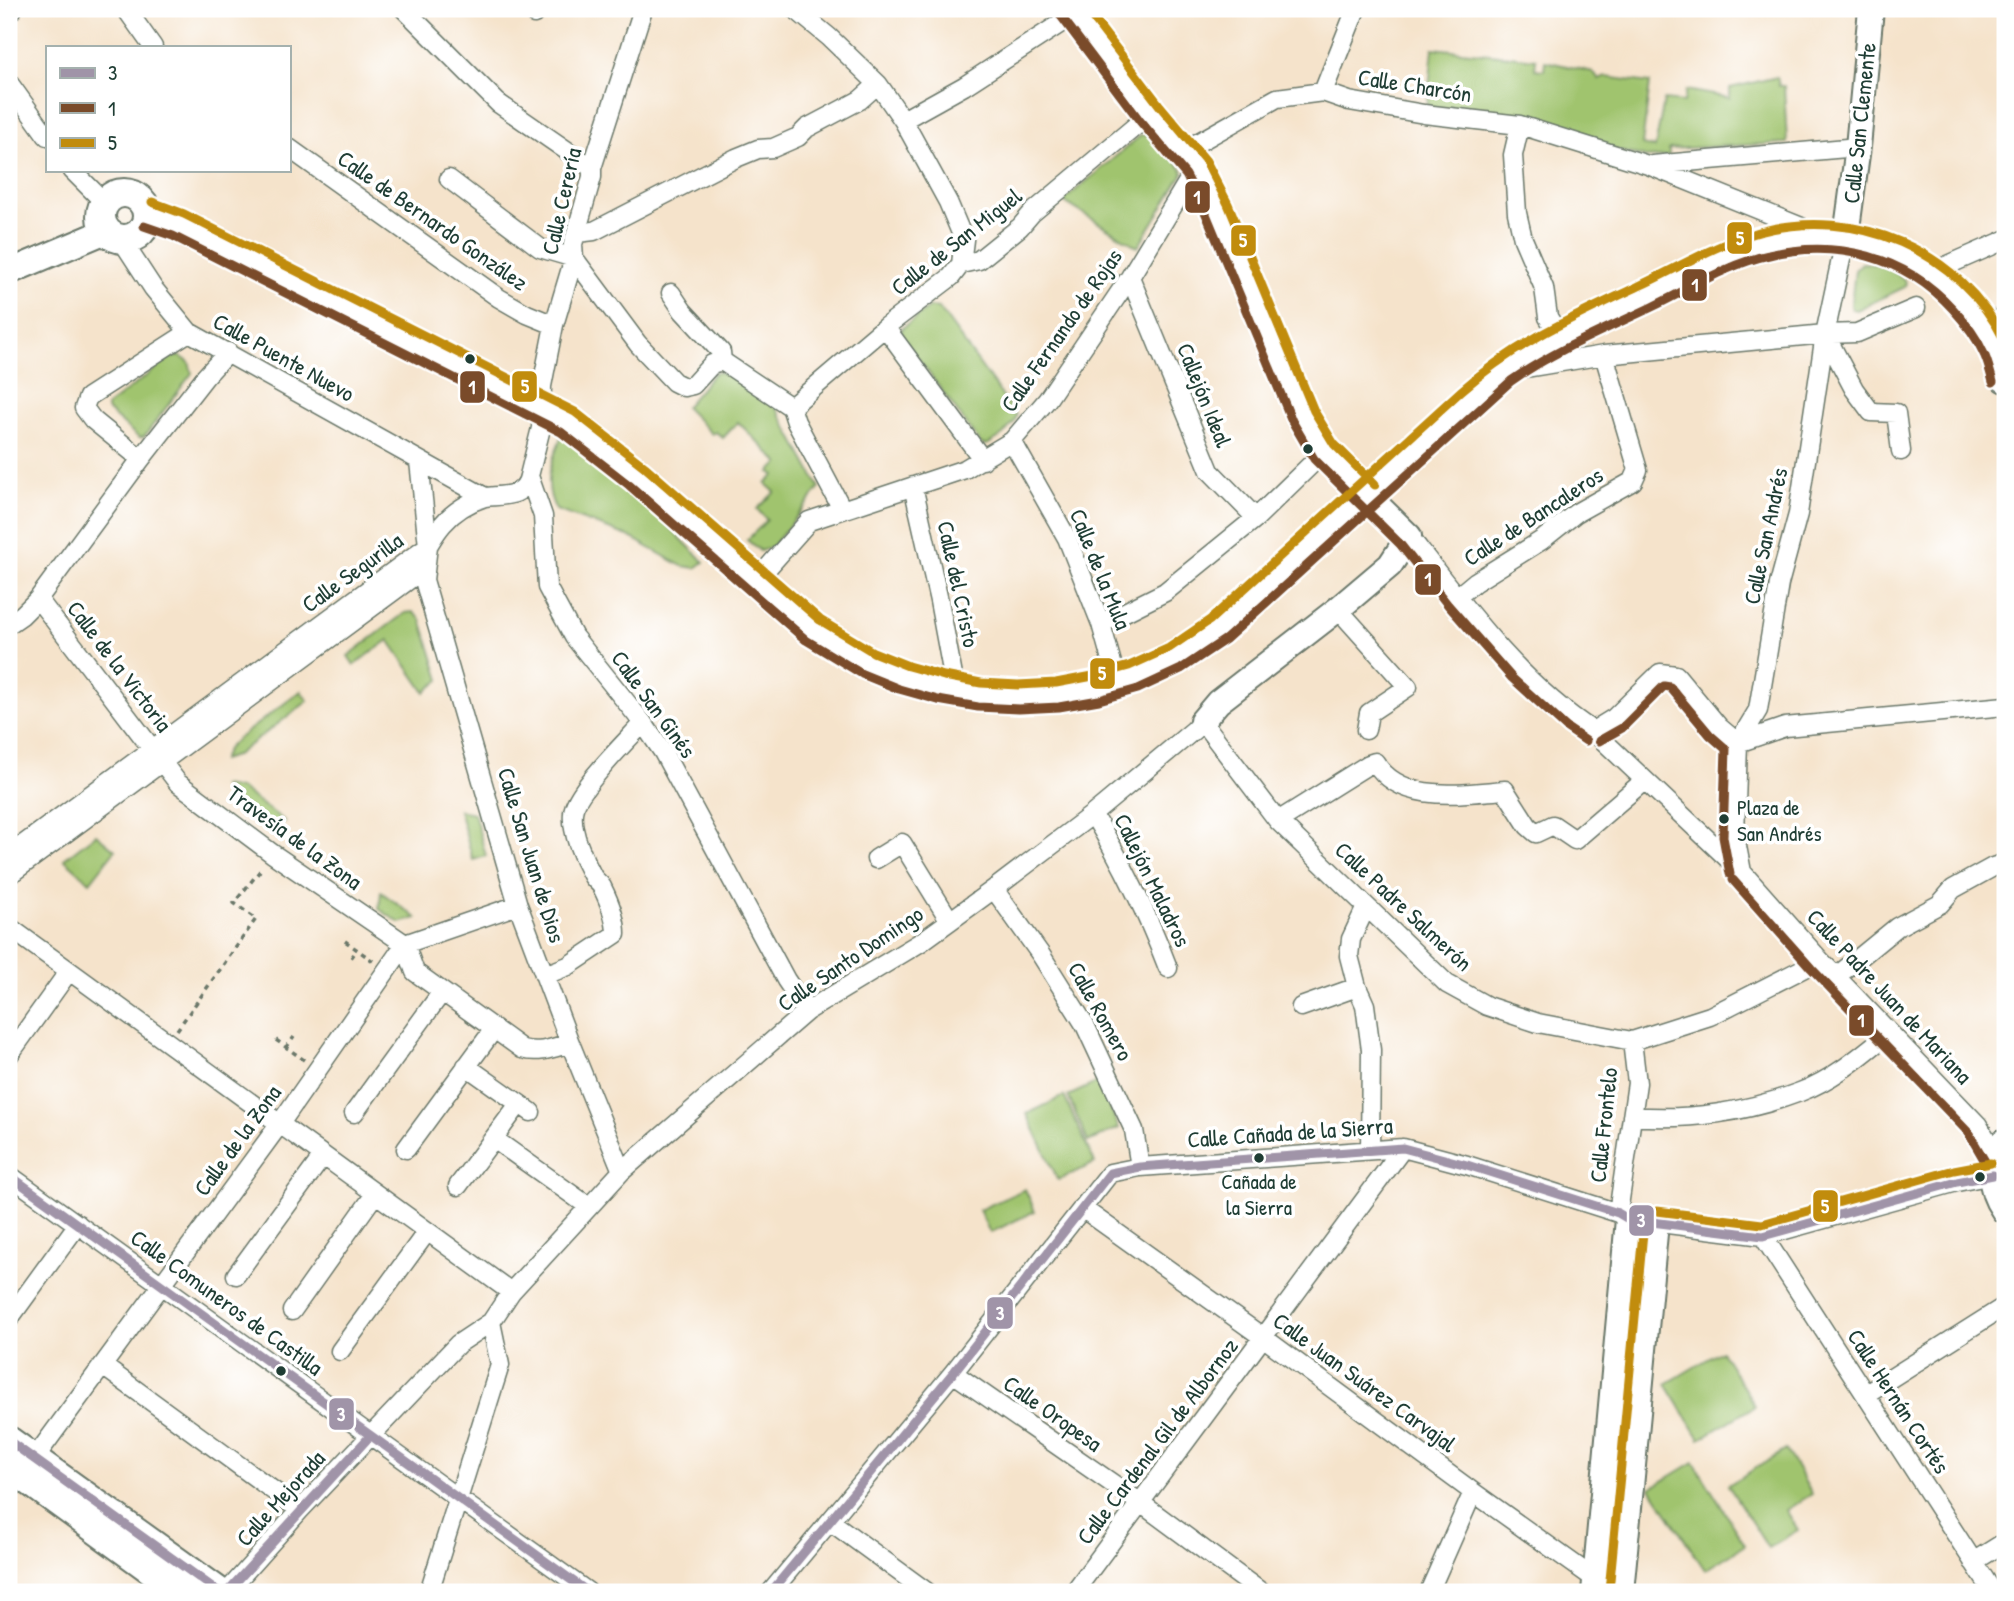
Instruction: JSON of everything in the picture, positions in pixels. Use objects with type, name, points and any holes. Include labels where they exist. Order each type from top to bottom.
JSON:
[{"type":"main road","points":[[129,193],[141,199],[148,214],[146,225],[140,233],[131,238],[111,224],[114,195],[129,193]]},
{"type":"main road","points":[[148,214],[178,225],[568,422],[603,447],[813,630],[844,650],[904,678],[956,692],[1032,698],[1075,693],[1166,663],[1218,630],[1504,371],[1560,337],[1744,250],[1781,239],[1833,235],[1873,242],[1897,251],[1932,272],[2001,340],[2005,378]]},
{"type":"main road","points":[[1998,1158],[1998,1197],[2005,1209]]},
{"type":"main road","points":[[9,1441],[21,1462],[182,1592]]},
{"type":"main road","points":[[21,1462],[219,1592]]},
{"type":"street","points":[[126,9],[152,46]]},
{"type":"street","points":[[404,9],[498,103],[592,168]]},
{"type":"street","name":"Calle Cerería","points":[[541,408],[542,386],[554,325],[574,258],[573,244],[578,233],[592,168],[643,9]]},
{"type":"street","points":[[794,9],[829,37],[878,84],[903,120],[948,202],[964,240],[961,264]]},
{"type":"street","points":[[1323,92],[1356,9]]},
{"type":"street","name":"Calle San Clemente","points":[[1833,235],[1858,147],[1871,9]]},
{"type":"street","points":[[903,120],[964,86],[1073,11],[1150,114],[1196,168],[1217,209],[1303,416],[1324,452],[1409,536],[1390,565],[1218,702],[1202,721]]},
{"type":"street","points":[[9,83],[46,135]]},
{"type":"street","points":[[578,233],[594,231],[758,149],[773,148],[798,137],[807,128],[860,100],[878,84]]},
{"type":"street","name":"Calle Charcón","points":[[1183,151],[1277,97],[1323,92],[1349,101],[1424,114],[1520,125],[1648,165],[1833,235]]},
{"type":"street","name":"Calle de San Miguel","points":[[791,407],[885,327],[951,277],[961,264],[979,260],[1020,227],[1032,213],[1150,114]]},
{"type":"street","points":[[1520,125],[1513,155],[1517,213],[1523,239],[1544,288],[1548,317],[1560,337]]},
{"type":"street","name":"Calle Charcón","points":[[1648,165],[1858,147]]},
{"type":"street","name":"Calle de Bernardo González","points":[[290,149],[499,298],[554,325]]},
{"type":"street","name":"Calle Fernando de Rojas","points":[[755,582],[808,521],[965,469],[1012,441],[1047,400],[1130,277],[1196,168]]},
{"type":"street","name":"Calle Puente Nuevo","points":[[78,172],[153,288],[189,332],[485,497]]},
{"type":"street","points":[[450,179],[540,248],[574,258],[638,344],[674,382],[684,387],[694,385],[712,364],[722,361]]},
{"type":"street","points":[[9,272],[111,224]]},
{"type":"street","name":"Calle San Andrés","points":[[1738,743],[1758,710],[1779,584],[1798,514],[1825,334],[1833,235]]},
{"type":"street","points":[[1932,272],[2005,240]]},
{"type":"street","name":"Callejón Ideal","points":[[1130,277],[1210,471],[1256,518]]},
{"type":"street","points":[[671,293],[683,311],[720,352],[722,361],[791,407],[796,422],[842,509]]},
{"type":"street","points":[[1504,371],[1604,355],[1857,333],[1916,307]]},
{"type":"street","points":[[885,327],[983,460]]},
{"type":"street","points":[[141,459],[93,420],[84,408],[88,397],[189,332]]},
{"type":"street","points":[[1825,334],[1854,389],[1871,412],[1896,413],[1901,451]]},
{"type":"street","points":[[9,624],[38,599],[141,459],[228,352]]},
{"type":"street","name":"Calle de Bancaleros","points":[[1457,597],[1475,582],[1542,540],[1576,513],[1633,481],[1638,470],[1604,355]]},
{"type":"street","points":[[428,546],[453,512],[485,497],[516,493],[524,487],[541,428],[541,408]]},
{"type":"street","name":"Calle de la Mula","points":[[1012,441],[1067,538],[1101,625],[1117,681]]},
{"type":"street","points":[[1101,625],[1165,592],[1256,518],[1324,452]]},
{"type":"street","name":"Calle San Juan de Dios","points":[[419,461],[428,546],[424,580],[518,905],[569,1043],[622,1171]]},
{"type":"street","name":"Calle San Ginés","points":[[529,476],[543,516],[547,587],[574,636],[663,752],[786,980],[807,1011]]},
{"type":"street","name":"Calle del Cristo","points":[[913,486],[956,692]]},
{"type":"street","name":"Calle Padre Juan de Mariana","points":[[1409,536],[1457,597],[1521,670],[1575,719],[1593,730],[1742,872],[1820,960],[1978,1125],[1998,1158]]},
{"type":"street","name":"Calle Segurilla","points":[[9,875],[428,546]]},
{"type":"street","name":"Calle de la Victoria","points":[[38,599],[158,756]]},
{"type":"street","points":[[1338,609],[1408,687],[1369,713],[1366,730]]},
{"type":"street","points":[[1593,730],[1614,719],[1660,673],[1676,675],[1719,726],[1738,743]]},
{"type":"street","points":[[1738,743],[1785,727],[2005,706]]},
{"type":"street","name":"Calle Santo Domingo","points":[[491,1322],[511,1292],[622,1171],[807,1011],[950,921],[994,889],[1093,814],[1202,721]]},
{"type":"street","name":"Calle Padre Salmerón","points":[[1202,721],[1278,821],[1447,985],[1487,1006],[1538,1023],[1632,1041],[1710,1016],[1820,960]]},
{"type":"street","points":[[545,975],[568,966],[616,934],[616,921],[601,884],[593,878],[575,831],[572,811],[594,778],[643,723]]},
{"type":"street","points":[[1738,743],[1735,836],[1742,872]]},
{"type":"street","name":"Calle Segurilla","points":[[9,855],[158,756]]},
{"type":"street","name":"Travesía de la Zona","points":[[158,756],[178,783],[273,855],[405,944]]},
{"type":"street","points":[[1278,821],[1375,762],[1382,774],[1395,784],[1438,794],[1505,790],[1528,826],[1536,833],[1553,825],[1575,840],[1645,780]]},
{"type":"street","name":"Callejón Maladros","points":[[1093,814],[1120,859],[1146,911],[1168,968]]},
{"type":"street","points":[[876,859],[902,844],[950,921]]},
{"type":"street","points":[[1837,976],[1897,926],[1940,904],[1952,889],[2005,863]]},
{"type":"street","name":"Calle Romero","points":[[994,889],[1041,955],[1085,1025],[1134,1130],[1140,1167]]},
{"type":"street","points":[[518,905],[405,944],[415,972],[522,1049],[533,1052],[569,1043]]},
{"type":"street","points":[[1366,907],[1352,940],[1349,956],[1357,987],[1365,1004],[1371,1050],[1370,1150]]},
{"type":"street","points":[[9,927],[426,1233],[511,1292]]},
{"type":"street","name":"Calle de la Zona","points":[[21,1462],[103,1366],[279,1125],[405,944]]},
{"type":"street","points":[[9,1055],[69,971]]},
{"type":"street","points":[[1301,1006],[1357,987]]},
{"type":"street","points":[[354,1113],[442,992]]},
{"type":"street","points":[[406,1149],[494,1029]]},
{"type":"street","points":[[1632,1116],[1660,1118],[1727,1113],[1801,1092],[1846,1067],[1889,1033]]},
{"type":"street","name":"Calle Frontelo","points":[[1623,1216],[1636,1083],[1632,1041]]},
{"type":"street","points":[[458,1186],[494,1139],[525,1108],[466,1066]]},
{"type":"street","points":[[494,1139],[589,1206]]},
{"type":"street","name":"Calle Cañada de la Sierra","points":[[771,1592],[953,1373],[1110,1173],[1140,1167],[1403,1149],[1467,1165],[1623,1216],[1656,1223],[1763,1236],[1957,1182],[1998,1158]]},
{"type":"street","name":"Calle Cardenal Gil de Albornoz","points":[[1074,1592],[1142,1504],[1403,1149]]},
{"type":"street","name":"Calle Comuneros de Castilla","points":[[236,1275],[323,1156]]},
{"type":"street","name":"Calle Comuneros de Castilla","points":[[9,1175],[588,1592]]},
{"type":"street","name":"Calle Comuneros de Castilla","points":[[292,1311],[375,1194]]},
{"type":"street","name":"Calle Juan Suárez Carvajal","points":[[1082,1208],[1473,1492],[1594,1586],[1620,1592]]},
{"type":"street","points":[[1594,1586],[1623,1216]]},
{"type":"street","points":[[1620,1592],[1656,1223]]},
{"type":"street","points":[[9,1318],[78,1224]]},
{"type":"street","name":"Calle Comuneros de Castilla","points":[[340,1351],[426,1233]]},
{"type":"street","name":"Calle Hernán Cortés","points":[[1763,1236],[1993,1592]]},
{"type":"street","points":[[1866,1394],[2005,1306]]},
{"type":"street","points":[[429,1592],[500,1365],[491,1322]]},
{"type":"street","name":"Calle Mejorada","points":[[227,1592],[300,1510],[458,1344],[491,1322]]},
{"type":"street","points":[[103,1366],[300,1510]]},
{"type":"street","name":"Calle Oropesa","points":[[953,1373],[1142,1504],[1261,1592]]},
{"type":"street","points":[[1432,1591],[1473,1492]]},
{"type":"street","points":[[830,1521],[926,1592]]},
{"type":"street","points":[[1973,1562],[2005,1542]]},
{"type":"path","points":[[168,1043],[256,919],[234,903],[273,855]]},
{"type":"path","points":[[345,941],[386,970]]},
{"type":"path","points":[[351,958],[357,950]]},
{"type":"path","points":[[286,1048],[294,1037]]},
{"type":"path","points":[[276,1040],[317,1070]]},
{"type":"green space","points":[[1433,48],[1536,59],[1535,69],[1544,70],[1545,61],[1593,72],[1599,80],[1606,77],[1650,83],[1642,145],[1655,148],[1664,100],[1684,102],[1686,90],[1730,98],[1730,88],[1777,77],[1779,86],[1784,86],[1787,143],[1669,149],[1669,156],[1650,158],[1427,108]]},
{"type":"green space","points":[[1141,135],[1148,135],[1182,168],[1183,173],[1138,247],[1063,201]]},
{"type":"green space","points":[[1862,263],[1892,271],[1906,282],[1905,287],[1857,310],[1852,309],[1855,270]]},
{"type":"green space","points":[[930,307],[939,308],[1016,415],[1015,421],[1003,435],[987,445],[981,444],[901,335],[902,328]]},
{"type":"green space","points":[[180,356],[189,362],[192,373],[144,437],[139,438],[107,410],[107,406],[171,357]]},
{"type":"green space","points":[[715,372],[728,373],[777,409],[820,488],[772,547],[760,551],[747,540],[767,520],[757,509],[775,492],[766,484],[775,475],[770,472],[779,463],[738,422],[723,438],[716,432],[712,434],[685,407]]},
{"type":"green space","points":[[562,436],[628,485],[704,562],[696,568],[682,566],[628,536],[556,510],[549,491],[549,482],[554,454]]},
{"type":"green space","points":[[413,612],[421,619],[440,680],[425,692],[389,640],[354,665],[348,656],[405,613]]},
{"type":"green space","points":[[301,691],[308,701],[235,756],[222,760],[227,749],[236,740]]},
{"type":"green space","points":[[222,786],[241,789],[285,821],[270,829],[231,800]]},
{"type":"green space","points":[[459,810],[474,813],[486,856],[473,860]]},
{"type":"green space","points":[[96,834],[115,850],[90,882],[64,859]]},
{"type":"green space","points":[[381,892],[417,918],[400,923],[379,909]]},
{"type":"green space","points":[[1098,1082],[1119,1128],[1088,1142],[1068,1096]]},
{"type":"green space","points":[[1064,1096],[1095,1163],[1058,1180],[1027,1114]]},
{"type":"green space","points":[[1025,1189],[1035,1211],[990,1233],[979,1210]]},
{"type":"green space","points":[[1721,1351],[1755,1406],[1700,1439],[1666,1384]]},
{"type":"green space","points":[[1786,1450],[1812,1494],[1786,1510],[1798,1530],[1768,1548],[1728,1485]]},
{"type":"green space","points":[[1694,1462],[1745,1545],[1705,1570],[1651,1488]]},
{"type":"transit line","name":"5","points":[[1086,9],[1206,161],[1228,204],[1314,411],[1334,444],[1375,485]]},
{"type":"transit line","name":"1","points":[[1061,16],[1140,121],[1186,175],[1206,214],[1292,421],[1314,459],[1400,544],[1448,605],[1512,678],[1567,728],[1586,741]]},
{"type":"transit line","name":"5","points":[[152,202],[184,214],[575,412],[645,467],[820,620],[873,652],[908,666],[981,683],[1056,683],[1129,666],[1169,648],[1210,620],[1461,391],[1503,358],[1569,320],[1743,237],[1796,225],[1832,225],[1868,231],[1902,243],[1933,260],[1961,282],[1985,309],[2005,341]]},
{"type":"transit line","name":"1","points":[[144,226],[173,236],[561,432],[629,485],[806,640],[862,674],[899,689],[978,707],[1059,707],[1099,700],[1138,689],[1181,669],[1226,639],[1511,381],[1580,341],[1753,259],[1819,249],[1844,251],[1891,264],[1934,291],[1970,329],[1986,359],[1993,382]]},
{"type":"transit line","name":"1","points":[[1599,741],[1622,728],[1664,686],[1670,687],[1710,735],[1726,749],[1723,837],[1730,874]]},
{"type":"transit line","name":"1","points":[[1733,880],[1811,968],[1968,1132],[1986,1163]]},
{"type":"transit line","name":"3","points":[[771,1592],[953,1373],[1110,1173],[1140,1167],[1403,1148],[1467,1165],[1618,1213],[1628,1219],[1763,1236],[1957,1182],[1993,1175]]},
{"type":"transit line","name":"5","points":[[1657,1211],[1762,1224],[1954,1170],[1991,1163]]},
{"type":"transit line","name":"3","points":[[9,1175],[588,1592]]},
{"type":"transit line","name":"5","points":[[1609,1591],[1644,1222]]},
{"type":"transit line","name":"3","points":[[227,1592],[370,1436]]},
{"type":"transit line","name":"3","points":[[9,1441],[219,1592]]},
{"type":"place","name":"Plaza de San Andrés","points":[[1724,819]]},
{"type":"place","name":"Cañada de la Sierra","points":[[1259,1158]]}]
